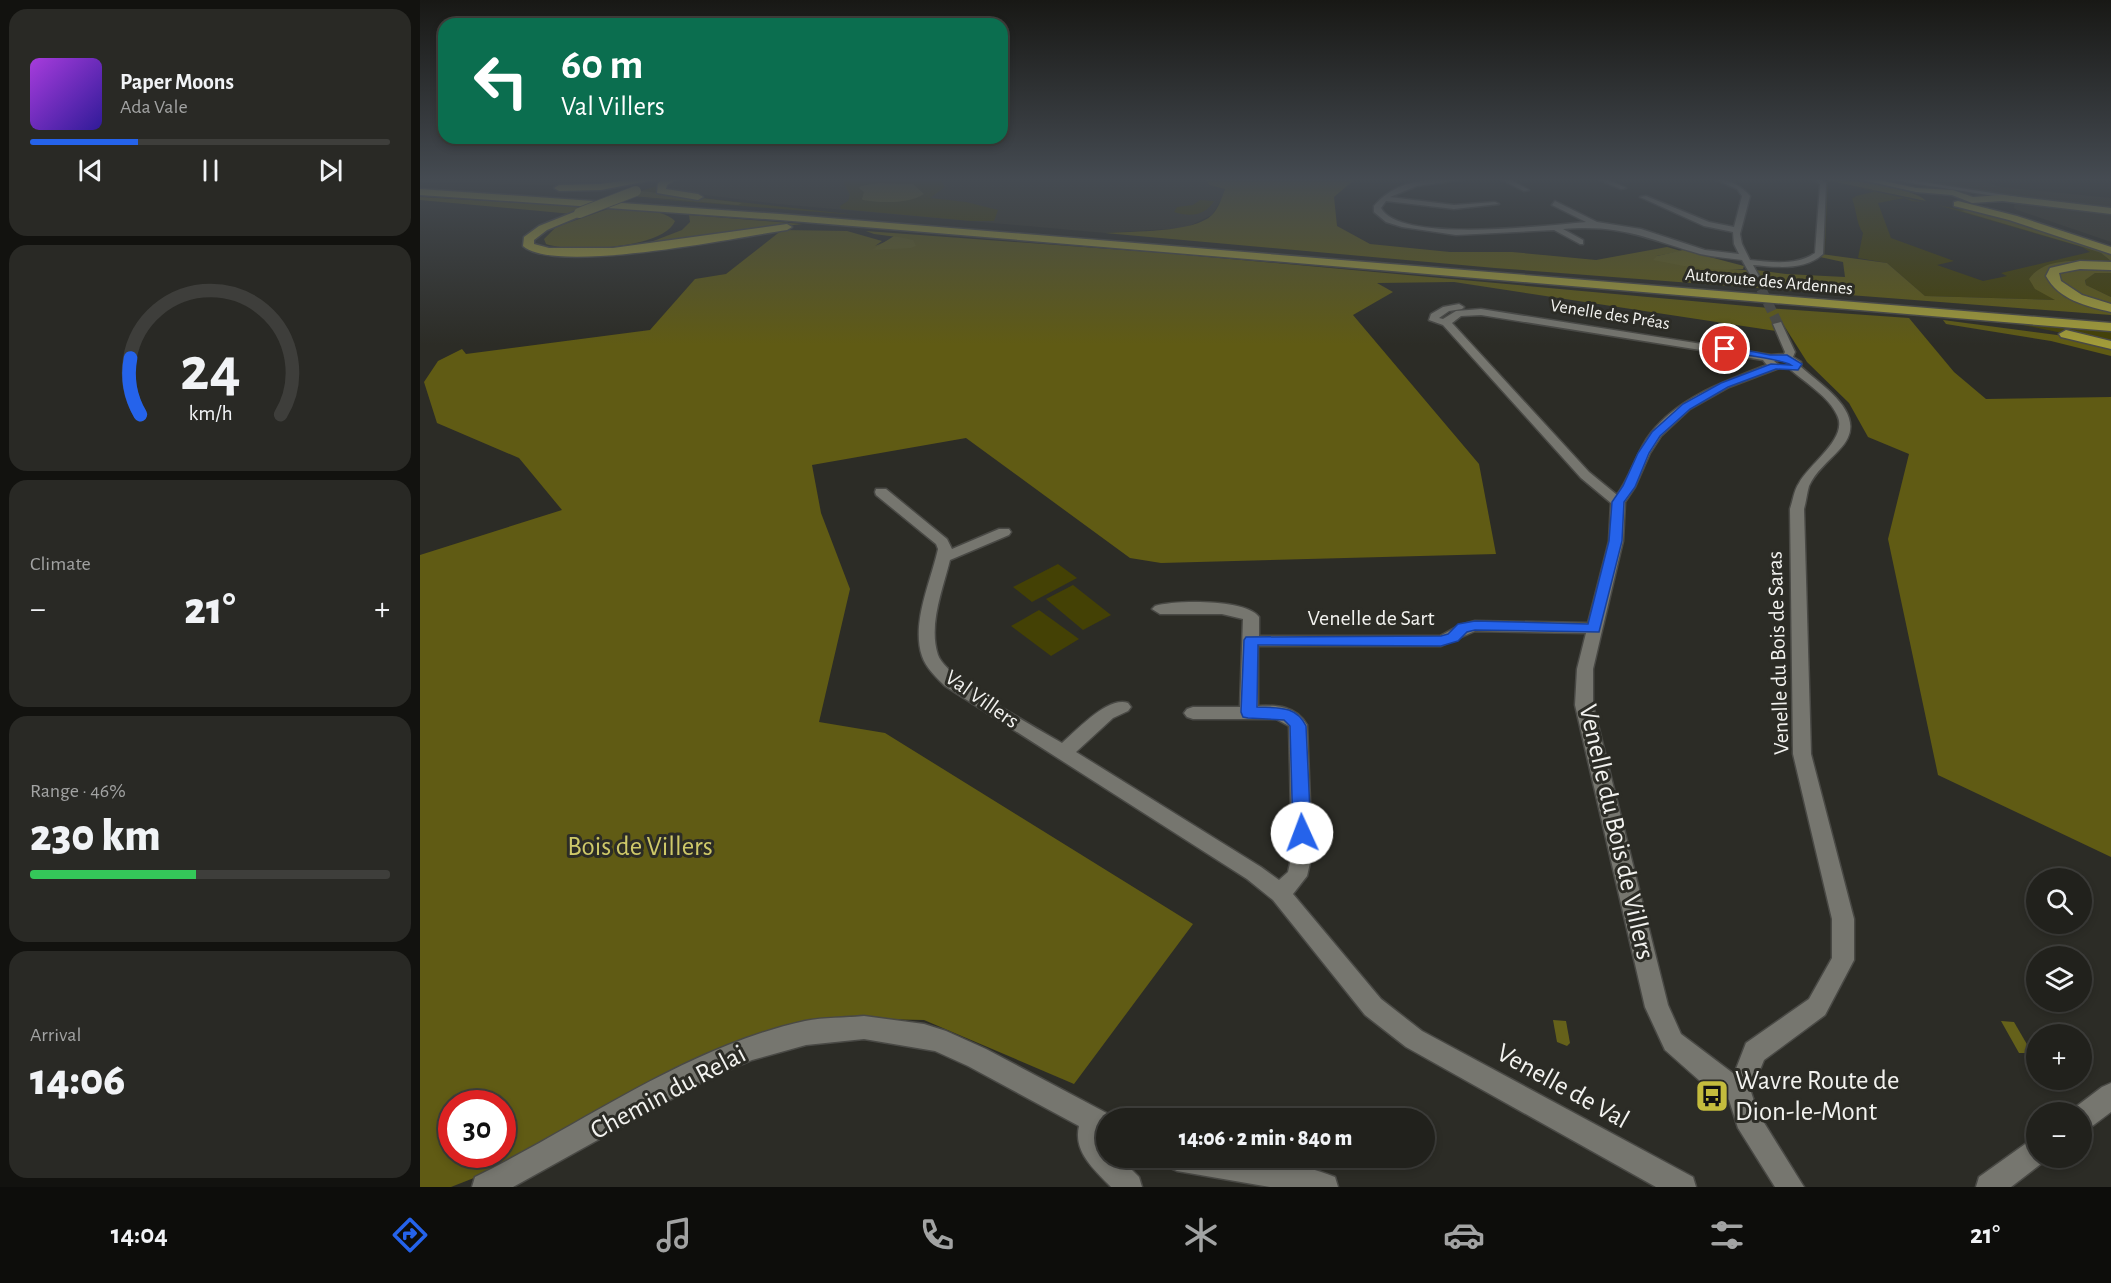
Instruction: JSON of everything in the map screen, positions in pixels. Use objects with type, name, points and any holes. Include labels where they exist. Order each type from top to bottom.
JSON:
[{"type":"highway","points":[[533,234],[528,239],[530,246],[548,253],[586,253],[730,234]]},
{"type":"highway","points":[[540,234],[536,243],[543,248],[560,251],[595,250],[645,242],[661,234]]},
{"type":"highway","name":"Autoroute des Ardennes","points":[[989,234],[2111,327]]},
{"type":"highway","name":"Autoroute des Ardennes","points":[[1053,234],[1900,304],[2111,319]]},
{"type":"highway","points":[[2065,234],[2111,249]]},
{"type":"highway","points":[[2069,234],[2111,249]]},
{"type":"highway","points":[[2111,266],[2068,266],[2054,271],[2052,276],[2060,287],[2072,294],[2111,308]]},
{"type":"highway","points":[[1944,315],[2043,330],[2111,345]]},
{"type":"street","points":[[1567,234],[1580,242]]},
{"type":"street","points":[[1649,234],[1704,252],[1748,260],[1795,263],[1811,260],[1819,254],[1821,234]]},
{"type":"street","points":[[1737,234],[1738,244],[1755,276]]},
{"type":"street","name":"Venelle des Préas","points":[[1618,502],[1585,474],[1447,323],[1448,319],[1459,314],[1481,312],[1782,362]]},
{"type":"street","points":[[1778,324],[1790,352],[1782,362]]},
{"type":"street","name":"Venelle du Bois de Villers","points":[[1739,1092],[1709,1072],[1673,1042],[1657,1007],[1584,705],[1585,669],[1616,541],[1618,502],[1629,487],[1644,453],[1656,434],[1671,419],[1705,395],[1782,362]]},
{"type":"street","name":"Venelle du Bois de Saras","points":[[1739,1092],[1755,1052],[1817,1008],[1843,960],[1844,919],[1802,754],[1797,509],[1798,494],[1806,478],[1840,443],[1846,434],[1847,425],[1844,413],[1836,403],[1782,362]]},
{"type":"street","points":[[881,492],[942,542],[945,549],[944,557],[1004,532]]},
{"type":"street","name":"Val Villers","points":[[944,557],[928,630],[928,646],[937,667],[951,682],[1254,873],[1280,893],[1373,1007],[1414,1039]]},
{"type":"street","points":[[1160,609],[1242,611],[1251,617],[1248,712]]},
{"type":"street","name":"Venelle de Sart","points":[[1251,640],[1441,641],[1453,638],[1463,628],[1475,626],[1594,628]]},
{"type":"street","points":[[1062,753],[1107,714],[1122,707]]},
{"type":"street","points":[[1193,713],[1288,714],[1295,719],[1298,726],[1302,854],[1297,876],[1280,893]]},
{"type":"street","name":"Chemin du Relai","points":[[496,1184],[727,1056],[770,1041],[838,1028],[924,1035],[985,1062],[1096,1121]]},
{"type":"street","name":"Venelle de Val","points":[[1414,1039],[1683,1187]]},
{"type":"street","points":[[1739,1092],[1747,1119],[1791,1187]]},
{"type":"street","points":[[2092,1110],[2111,1096]]},
{"type":"street","name":"Chemin du Relai","points":[[1096,1128],[1089,1138],[1096,1151]]},
{"type":"street","points":[[1989,1187],[2026,1159]]},
{"type":"street","name":"Chemin du Relai","points":[[1112,1168],[1129,1187]]},
{"type":"street","points":[[1236,1168],[1301,1179],[1325,1187]]},
{"type":"shaded area","points":[[1822,234],[1826,234],[1824,254],[1821,254]]},
{"type":"shaded area","points":[[1863,234],[1890,234],[1891,238],[1954,261],[1937,265],[1983,281],[2007,276],[2001,273],[2090,252],[2082,247],[2039,234],[2041,234],[2083,247],[2101,253],[2111,261],[2111,265],[2091,262],[2072,263],[2053,266],[2034,273],[2057,300],[1925,296],[1887,263],[1858,258]]},
{"type":"shaded area","points":[[2089,234],[2111,234],[2111,242]]},
{"type":"shaded area","points":[[894,236],[913,240],[916,246],[872,250]]},
{"type":"shaded area","points":[[1683,250],[1744,266],[1743,269],[1709,269],[1653,260],[1657,256]]},
{"type":"shaded area","points":[[2095,273],[2111,273],[2111,297],[2086,285],[2085,279]]},
{"type":"shaded area","points":[[2018,324],[2111,331],[2111,343]]},
{"type":"shaded area","points":[[1058,564],[1077,578],[1032,602],[1013,587]]},
{"type":"shaded area","points":[[1073,585],[1111,615],[1083,630],[1046,599]]},
{"type":"shaded area","points":[[1039,610],[1079,639],[1051,656],[1011,626]]},
{"type":"shaded area","points":[[1553,1020],[1566,1021],[1570,1043],[1567,1046],[1557,1042]]},
{"type":"shaded area","points":[[2001,1021],[2014,1022],[2026,1043],[2026,1053],[2019,1053]]},
{"type":"green space","points":[[549,234],[660,234],[636,243],[595,248],[558,247],[546,244],[544,239]]},
{"type":"green space","points":[[671,234],[723,234],[643,245]]},
{"type":"green space","name":"Bois de Villers","points":[[776,234],[859,234],[882,241],[875,246],[897,237],[877,234],[912,234],[1164,253],[1781,309],[1909,318],[1954,372],[1986,399],[2111,397],[2111,857],[1938,775],[1888,539],[1909,454],[1868,437],[1849,403],[1807,362],[1783,324],[1774,324],[1776,331],[1454,282],[1377,283],[1393,292],[1353,315],[1479,464],[1496,554],[1161,563],[1130,558],[966,438],[812,465],[821,513],[850,589],[819,722],[885,733],[1193,924],[1074,1084],[924,1020],[833,1018],[727,1046],[535,1154],[516,1161],[516,1090],[438,1090],[438,1168],[499,1168],[451,1187],[420,1187],[420,555],[562,510],[519,458],[437,423],[424,382],[438,361],[462,349],[466,354],[650,330],[695,279],[726,274]]},
{"type":"green space","points":[[1121,234],[1352,234],[1370,244],[1450,252],[1512,252],[1596,260],[1667,247],[1681,251],[1657,256],[1692,267],[1746,270],[1751,276],[1760,276],[1756,270],[1845,277],[1843,262],[1820,257],[1821,254],[1887,263],[1925,296],[2055,300],[2035,289],[2029,279],[2036,272],[2054,263],[2107,262],[2062,265],[2047,273],[2055,287],[2073,297],[2111,310],[2111,315],[1495,268]]},
{"type":"green space","points":[[2040,234],[2050,234],[2111,255],[2111,261],[2101,253]]},
{"type":"green space","points":[[2080,268],[2111,268],[2111,273],[2095,273],[2085,280],[2086,285],[2111,297],[2111,305],[2082,296],[2064,284],[2060,278],[2061,274]]},
{"type":"green space","points":[[1943,320],[2057,335],[2111,348],[2111,356],[2051,341],[1946,324]]},
{"type":"tunnel","points":[[1755,276],[1778,324]]},
{"type":"place","name":"Wavre Route de Dion-le-Mont","points":[[1712,1096]]},
{"type":"route","points":[[1302,833],[1298,726],[1295,719],[1288,714],[1248,712],[1251,640],[1441,641],[1453,638],[1463,628],[1475,626],[1594,628],[1616,541],[1618,502],[1629,487],[1644,453],[1656,434],[1686,407],[1725,385],[1775,366],[1795,368],[1797,364],[1787,358],[1725,349]]}]
